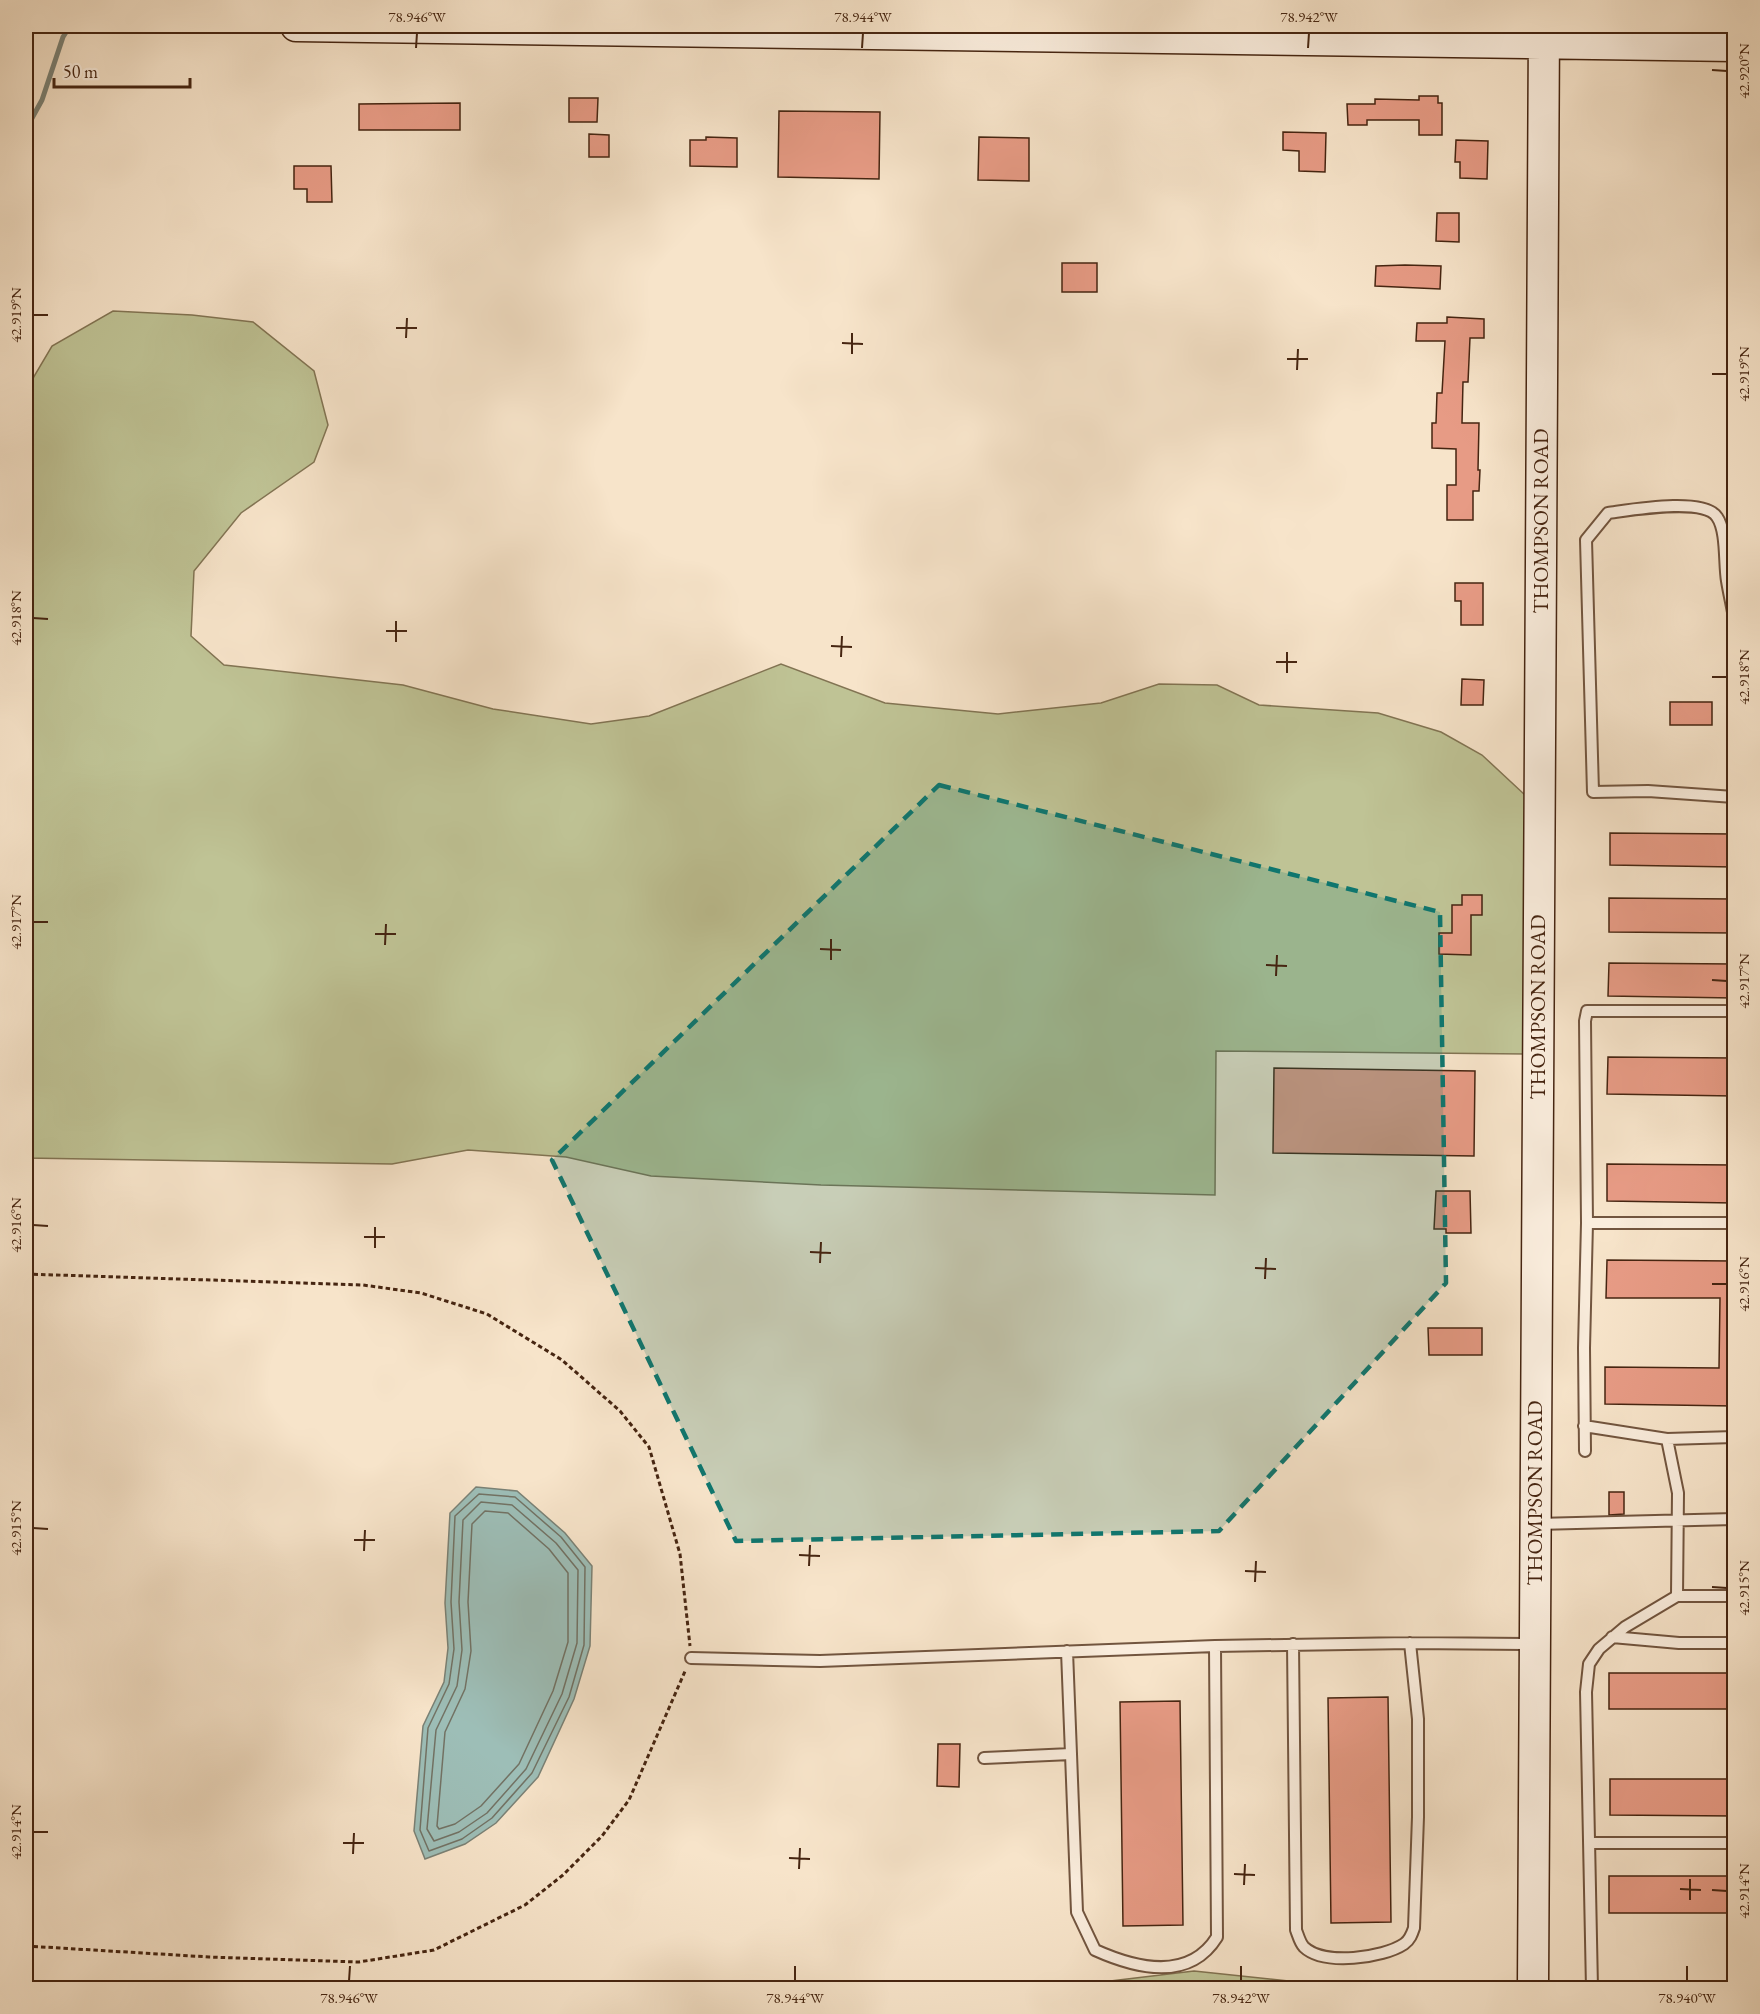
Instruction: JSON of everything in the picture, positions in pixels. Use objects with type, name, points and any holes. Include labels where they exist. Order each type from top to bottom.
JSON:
[{"type":"main road","points":[[296,26],[1096,31],[1475,41],[1543,35],[1734,46]]},
{"type":"main road","name":"THOMPSON ROAD","points":[[1533,1989],[1543,35]]},
{"type":"lane","points":[[1734,618],[1727,581],[1722,527],[1717,516],[1708,509],[1673,506],[1608,513],[1586,540],[1593,792],[1648,791],[1734,797]]},
{"type":"lane","points":[[1585,1451],[1587,1223],[1585,1020],[1587,1011],[1734,1011]]},
{"type":"lane","points":[[1587,1223],[1734,1223]]},
{"type":"lane","points":[[1584,1426],[1667,1439],[1734,1437]]},
{"type":"lane","points":[[1667,1439],[1678,1493],[1677,1596]]},
{"type":"lane","points":[[1534,1524],[1734,1519]]},
{"type":"lane","points":[[1592,1989],[1586,1692],[1589,1664],[1599,1649],[1612,1637],[1632,1622],[1677,1596],[1734,1596]]},
{"type":"lane","points":[[1612,1637],[1679,1643],[1734,1643]]},
{"type":"lane","points":[[1293,1644],[1296,1930],[1303,1946],[1318,1955],[1334,1959],[1388,1952],[1405,1944],[1411,1938],[1414,1928],[1418,1817],[1418,1719],[1410,1643]]},
{"type":"lane","points":[[691,1658],[820,1661],[1293,1644],[1534,1644]]},
{"type":"lane","points":[[1067,1651],[1077,1912],[1095,1950],[1129,1964],[1164,1968],[1186,1963],[1202,1955],[1211,1948],[1217,1937],[1215,1646]]},
{"type":"lane","points":[[984,1758],[1071,1754]]},
{"type":"lane","points":[[1589,1843],[1734,1843]]},
{"type":"path","points":[[26,1274],[363,1285],[421,1293],[487,1314],[562,1360],[620,1411],[649,1447],[680,1554],[691,1658],[629,1800],[602,1836],[563,1875],[525,1905],[434,1950],[359,1962],[209,1957],[26,1946]]},
{"type":"highlighted area","points":[[939,785],[1440,912],[1446,1283],[1219,1531],[736,1541],[552,1160]]},
{"type":"green space","points":[[113,311],[192,315],[253,322],[314,371],[328,425],[314,462],[241,513],[194,571],[191,636],[224,665],[403,685],[493,709],[591,724],[649,716],[781,664],[885,703],[998,714],[1101,703],[1159,684],[1217,685],[1259,705],[1378,713],[1441,732],[1482,755],[1525,795],[1526,1054],[1216,1051],[1215,1195],[821,1185],[651,1176],[566,1157],[468,1150],[392,1164],[26,1158],[26,390],[52,346]]},
{"type":"green space","points":[[1194,1971],[1354,1988],[1091,1988],[1102,1982]]},
{"type":"water","points":[[476,1487],[517,1491],[565,1533],[592,1566],[590,1646],[574,1699],[538,1777],[496,1823],[465,1844],[425,1859],[414,1831],[423,1726],[444,1682],[448,1648],[445,1603],[450,1513]]},
{"type":"building","points":[[1419,96],[1438,96],[1438,103],[1442,103],[1442,135],[1419,135],[1419,120],[1367,120],[1367,125],[1348,125],[1347,104],[1375,104],[1375,99],[1419,100]]},
{"type":"building","points":[[569,98],[598,98],[597,122],[569,122]]},
{"type":"building","points":[[460,103],[460,130],[359,130],[359,104]]},
{"type":"building","points":[[779,111],[880,112],[879,179],[778,177]]},
{"type":"building","points":[[1283,132],[1326,133],[1325,172],[1299,171],[1299,151],[1283,150]]},
{"type":"building","points":[[589,134],[609,135],[609,157],[589,157]]},
{"type":"building","points":[[706,137],[737,138],[737,167],[690,166],[690,140],[706,140]]},
{"type":"building","points":[[979,137],[1029,138],[1029,181],[978,180]]},
{"type":"building","points":[[1456,140],[1488,141],[1487,179],[1460,178],[1460,162],[1455,162]]},
{"type":"building","points":[[294,166],[331,166],[332,202],[307,202],[307,189],[294,189]]},
{"type":"building","points":[[1437,213],[1459,213],[1459,242],[1436,241]]},
{"type":"building","points":[[1062,263],[1097,263],[1097,292],[1062,292]]},
{"type":"building","points":[[1376,266],[1441,266],[1440,289],[1375,286]]},
{"type":"building","points":[[1447,317],[1484,319],[1484,338],[1470,338],[1468,382],[1463,382],[1462,423],[1479,423],[1479,491],[1473,491],[1473,520],[1447,520],[1447,485],[1456,485],[1456,449],[1432,448],[1432,423],[1436,423],[1437,393],[1442,393],[1445,341],[1416,341],[1417,323],[1447,323]]},
{"type":"building","points":[[1455,583],[1483,583],[1483,625],[1461,625],[1461,601],[1455,601]]},
{"type":"building","points":[[1462,679],[1484,680],[1483,705],[1461,705]]},
{"type":"building","points":[[1670,702],[1712,702],[1712,725],[1670,725]]},
{"type":"building","points":[[1610,833],[1734,834],[1734,867],[1610,865]]},
{"type":"building","points":[[1462,895],[1482,895],[1482,915],[1471,915],[1471,955],[1439,954],[1439,933],[1452,933],[1452,905],[1462,905]]},
{"type":"building","points":[[1609,898],[1734,899],[1734,933],[1609,932]]},
{"type":"building","points":[[1609,963],[1734,964],[1734,998],[1608,996]]},
{"type":"building","points":[[1608,1057],[1734,1058],[1734,1096],[1607,1094]]},
{"type":"building","points":[[1274,1068],[1475,1071],[1474,1156],[1273,1153]]},
{"type":"building","points":[[1607,1164],[1734,1165],[1734,1203],[1607,1201]]},
{"type":"building","points":[[1436,1191],[1470,1191],[1471,1233],[1446,1233],[1446,1229],[1434,1229]]},
{"type":"building","points":[[1607,1260],[1734,1261],[1734,1406],[1605,1404],[1605,1367],[1719,1368],[1720,1298],[1606,1298]]},
{"type":"building","points":[[1428,1328],[1482,1328],[1482,1355],[1429,1355]]},
{"type":"building","points":[[1609,1492],[1624,1492],[1624,1514],[1609,1515]]},
{"type":"building","points":[[1609,1673],[1734,1673],[1734,1709],[1609,1709]]},
{"type":"building","points":[[1388,1697],[1391,1922],[1331,1923],[1328,1698]]},
{"type":"building","points":[[1180,1701],[1183,1925],[1123,1926],[1120,1702]]},
{"type":"building","points":[[938,1744],[960,1744],[959,1787],[937,1786]]},
{"type":"building","points":[[1610,1779],[1734,1779],[1734,1816],[1610,1815]]},
{"type":"building","points":[[1609,1876],[1734,1876],[1734,1913],[1609,1913]]},
{"type":"waterway","points":[[26,129],[42,100],[63,37],[70,26]]}]
